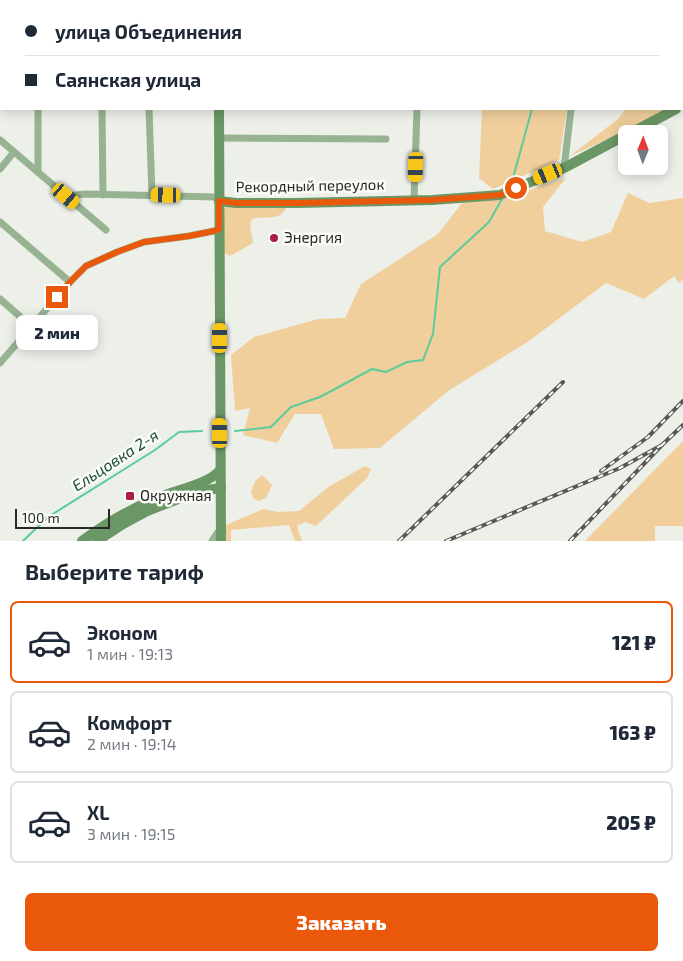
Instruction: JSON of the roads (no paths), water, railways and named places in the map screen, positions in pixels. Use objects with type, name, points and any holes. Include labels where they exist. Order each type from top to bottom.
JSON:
[{"type":"main road","points":[[219,110],[221,541]]},
{"type":"main road","name":"Рекордный переулок","points":[[645,125],[674,110]]},
{"type":"main road","name":"Рекордный переулок","points":[[219,201],[236,203],[288,203],[432,200],[500,195],[564,168],[618,139]]},
{"type":"main road","points":[[82,541],[127,512],[208,479],[216,475],[220,470]]},
{"type":"main road","points":[[97,541],[147,511],[199,491],[221,488]]},
{"type":"street","points":[[38,110],[38,172]]},
{"type":"street","points":[[102,110],[103,195]]},
{"type":"street","points":[[150,110],[152,195]]},
{"type":"street","points":[[414,199],[417,110]]},
{"type":"street","points":[[564,168],[571,110]]},
{"type":"street","points":[[219,138],[386,139]]},
{"type":"street","points":[[0,140],[106,230]]},
{"type":"street","points":[[0,170],[14,152]]},
{"type":"street","points":[[66,196],[215,196],[219,201]]},
{"type":"street","points":[[0,222],[70,282]]},
{"type":"street","points":[[0,363],[86,266],[144,242],[189,236],[219,229]]},
{"type":"street","points":[[0,299],[32,326]]},
{"type":"street","points":[[212,541],[221,527]]},
{"type":"waterway","name":"Ельцовка 2-я","points":[[508,188],[513,178],[532,110]]},
{"type":"waterway","name":"Ельцовка 2-я","points":[[235,431],[271,427],[291,407],[320,397],[372,369],[386,372],[407,362],[423,360],[433,334],[440,267],[489,222],[502,199]]},
{"type":"waterway","name":"Ельцовка 2-я","points":[[23,541],[48,517],[155,450],[179,432],[201,431]]},
{"type":"railway","points":[[399,541],[563,382]]},
{"type":"railway","points":[[601,471],[648,437],[683,401]]},
{"type":"railway","points":[[570,541],[683,425]]},
{"type":"railway","points":[[446,541],[620,468],[662,445]]},
{"type":"place","name":"Энергия","points":[[274,238]]},
{"type":"place","name":"Окружная","points":[[130,496]]}]
